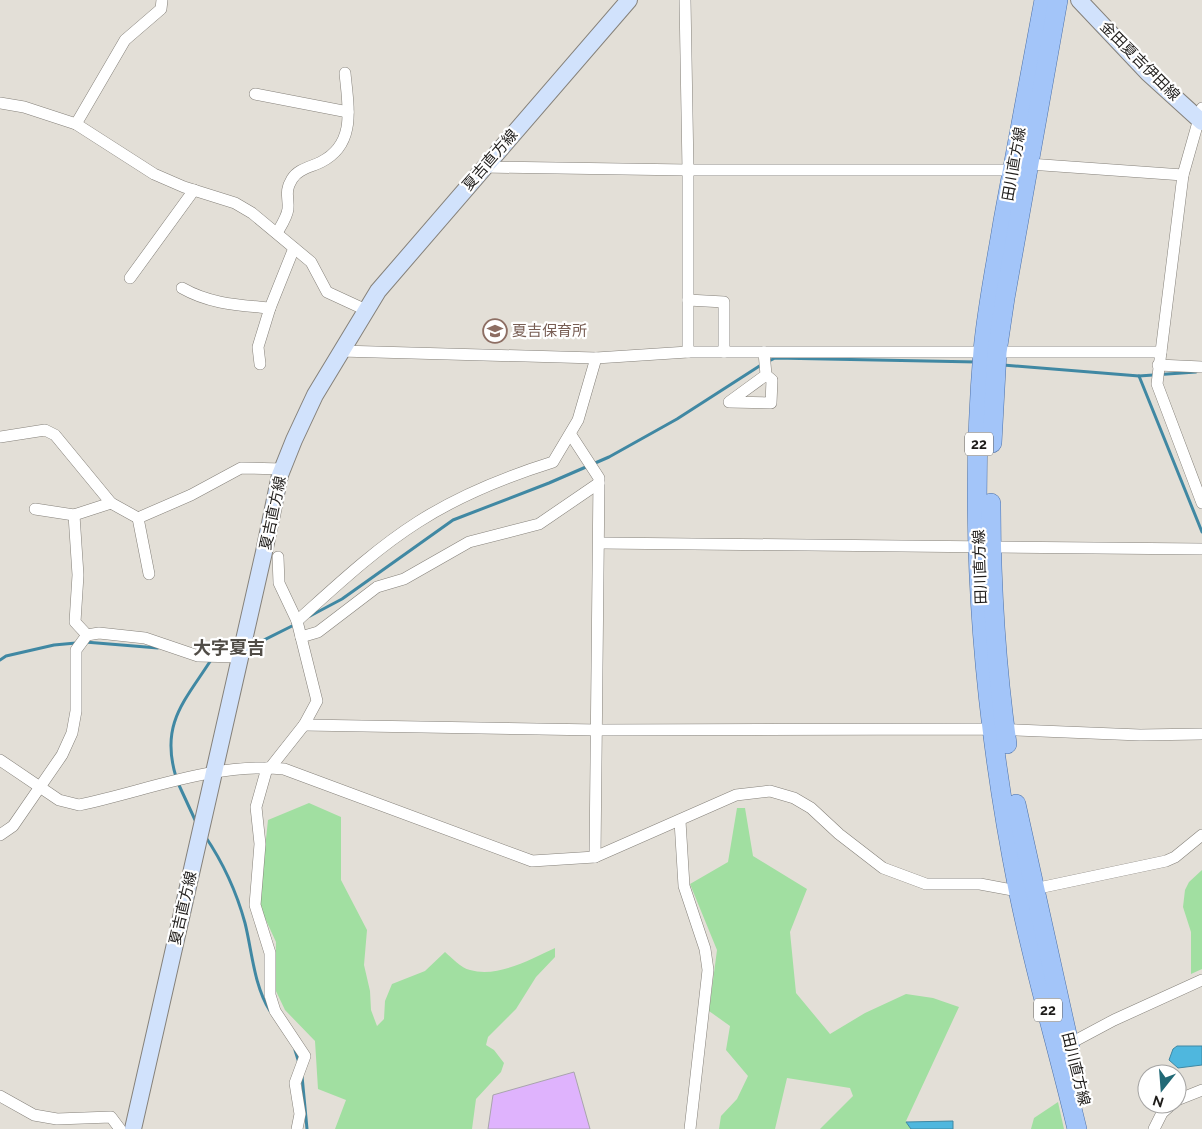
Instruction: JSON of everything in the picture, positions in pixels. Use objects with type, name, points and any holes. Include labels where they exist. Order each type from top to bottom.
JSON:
[{"type":"main road","name":"夏吉直方線","points":[[133,1129],[282,469],[314,394],[378,291],[629,0]]},
{"type":"main road","name":"田川直方線","points":[[1044,0],[1021,167],[990,351],[983,640],[1017,813],[1026,890],[1077,1129]]},
{"type":"main road","name":"田川直方線","points":[[1021,167],[1058,0]]},
{"type":"main road","name":"金田夏吉伊田線","points":[[1079,0],[1148,72],[1201,116]]},
{"type":"main road","name":"田川直方線","points":[[1026,890],[1091,1129]]},
{"type":"street","points":[[76,124],[126,40],[161,9],[162,0]]},
{"type":"street","points":[[685,0],[688,170],[688,352]]},
{"type":"street","points":[[277,233],[288,209],[286,194],[292,179],[298,172],[336,153],[344,140],[349,125],[345,74]]},
{"type":"street","points":[[255,94],[348,112]]},
{"type":"street","points":[[0,103],[24,107],[76,124],[154,174],[194,190],[235,203],[252,213],[311,262],[327,292],[366,310]]},
{"type":"street","points":[[1201,116],[1183,174],[1156,384],[1202,503]]},
{"type":"street","points":[[484,167],[688,170],[1021,167],[1183,174]]},
{"type":"street","points":[[130,278],[194,190]]},
{"type":"street","points":[[260,364],[258,347],[270,308],[294,248]]},
{"type":"street","points":[[182,288],[200,298],[221,304],[270,308]]},
{"type":"street","points":[[688,300],[724,302],[724,352]]},
{"type":"street","points":[[340,351],[596,358],[688,352],[1161,352]]},
{"type":"street","points":[[764,352],[766,375]]},
{"type":"street","points":[[297,621],[345,578],[417,523],[469,493],[510,475],[553,462],[571,435],[578,420],[596,358]]},
{"type":"street","points":[[1158,366],[1202,367]]},
{"type":"street","points":[[0,437],[45,430],[55,435],[111,503],[138,518],[149,574]]},
{"type":"street","points":[[571,435],[599,478],[600,543],[595,857]]},
{"type":"street","points":[[138,518],[191,495],[241,468],[282,469]]},
{"type":"street","points":[[301,637],[318,632],[377,587],[404,579],[469,542],[539,524],[599,483]]},
{"type":"street","points":[[35,509],[74,515],[111,503]]},
{"type":"street","points":[[74,515],[78,574],[75,622],[87,635]]},
{"type":"street","points":[[600,543],[1202,549]]},
{"type":"street","points":[[278,556],[279,583],[297,621],[317,702],[304,725],[268,768],[256,807],[260,844],[255,906],[270,953],[270,995],[275,1011],[304,1056],[295,1083],[300,1114],[297,1129]]},
{"type":"street","points":[[0,835],[13,826],[62,755],[72,733],[76,711],[76,650],[87,635],[99,633],[145,638],[198,656],[240,657]]},
{"type":"street","points":[[304,725],[598,730],[999,729],[1140,735],[1202,734]]},
{"type":"street","points":[[0,760],[59,800],[79,805],[215,771],[284,769],[532,861],[595,857],[736,795],[770,791],[794,798],[811,808],[839,834],[883,868],[926,884],[980,884],[1026,890],[1166,862],[1202,835]]},
{"type":"street","points":[[680,821],[684,886],[705,949],[708,970],[690,1129]]},
{"type":"street","points":[[1069,1044],[1114,1020],[1202,980]]},
{"type":"street","points":[[1187,1096],[1202,1090]]},
{"type":"street","points":[[0,1096],[34,1115],[57,1119],[111,1117],[120,1129]]},
{"type":"street","points":[[1154,1129],[1162,1114]]},
{"type":"green space","points":[[309,803],[341,817],[341,880],[367,930],[364,965],[370,991],[371,1010],[377,1026],[384,1019],[385,1001],[392,984],[425,971],[445,952],[463,967],[481,972],[514,966],[555,948],[555,957],[536,977],[516,1009],[488,1037],[486,1045],[494,1050],[504,1063],[501,1072],[476,1099],[472,1129],[335,1129],[346,1100],[318,1089],[315,1041],[285,1010],[275,989],[276,942],[259,905],[268,820]]},
{"type":"green space","points":[[737,808],[745,808],[753,856],[807,889],[790,932],[796,993],[830,1034],[865,1013],[906,994],[933,998],[959,1007],[906,1121],[911,1129],[820,1129],[853,1096],[850,1088],[787,1078],[775,1129],[719,1129],[721,1116],[737,1099],[748,1076],[726,1050],[730,1026],[709,1011],[717,950],[690,884],[728,862]]},
{"type":"green space","points":[[1202,870],[1202,969],[1191,974],[1191,932],[1183,907],[1185,890],[1189,882]]},
{"type":"green space","points":[[1058,1102],[1064,1129],[1031,1129],[1034,1118]]},
{"type":"water","points":[[1177,1046],[1202,1046],[1202,1065],[1187,1067],[1187,1064],[1174,1064],[1169,1060],[1173,1049]]},
{"type":"water","points":[[953,1121],[953,1129],[911,1129],[906,1122]]},
{"type":"building","points":[[574,1072],[590,1129],[488,1129],[493,1095]]},
{"type":"waterway","points":[[767,362],[775,358],[977,362]]},
{"type":"waterway","points":[[310,616],[342,599],[453,520],[549,483],[609,457],[677,419],[761,365]]},
{"type":"waterway","points":[[1003,365],[1139,376],[1196,372]]},
{"type":"waterway","points":[[1139,376],[1202,532]]},
{"type":"waterway","points":[[248,648],[296,624]]},
{"type":"waterway","points":[[85,642],[158,648]]},
{"type":"waterway","points":[[0,660],[6,656],[54,645],[76,643]]},
{"type":"waterway","points":[[176,777],[171,742],[177,714],[211,660]]},
{"type":"waterway","points":[[178,783],[196,822]]},
{"type":"waterway","points":[[205,836],[224,867],[238,899],[260,991],[270,1011]]},
{"type":"waterway","points":[[295,1050],[299,1063]]},
{"type":"waterway","points":[[302,1076],[307,1129]]},
{"type":"place","name":"夏吉保育所","points":[[495,331]]},
{"type":"district","name":"大字夏吉","points":[[229,648]]}]
